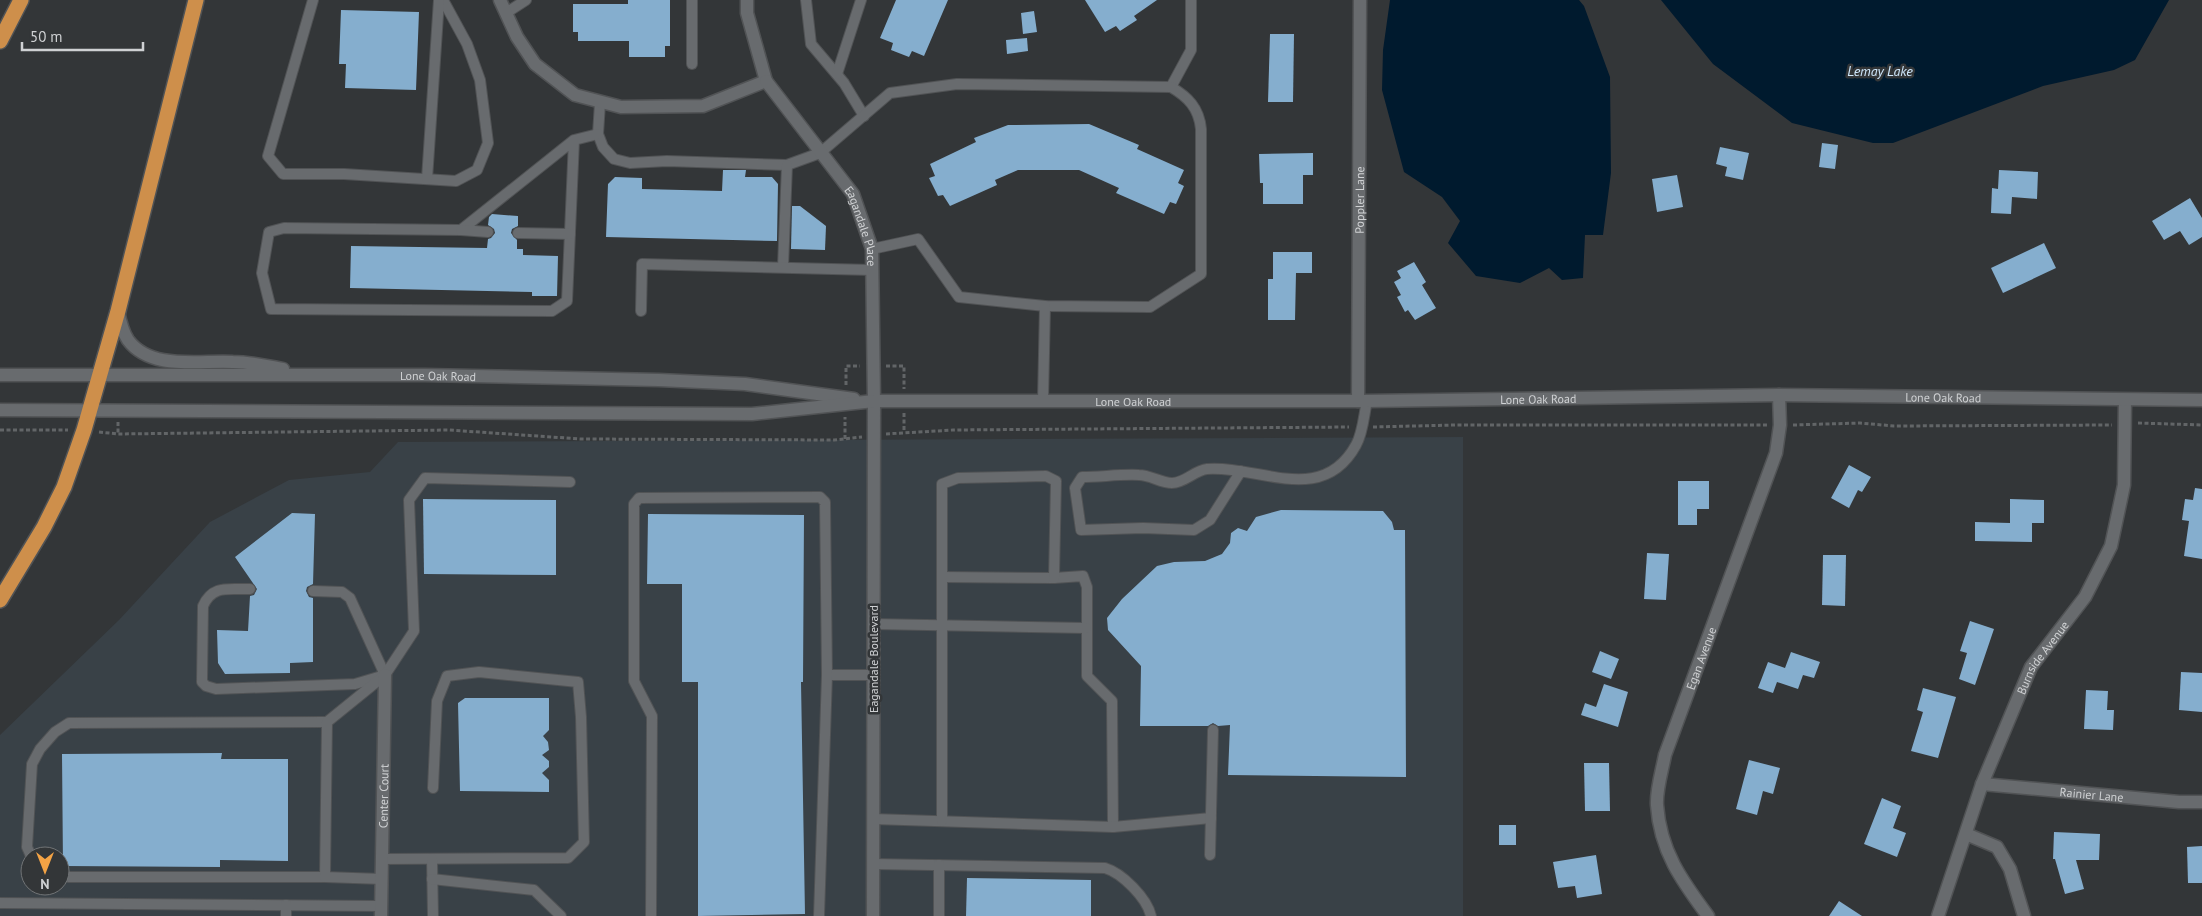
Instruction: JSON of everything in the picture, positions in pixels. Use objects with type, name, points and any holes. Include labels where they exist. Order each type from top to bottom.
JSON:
[{"type":"highway","points":[[0,40],[22,0]]},
{"type":"highway","points":[[0,600],[44,527],[64,486],[84,430],[118,311],[196,0]]},
{"type":"street","points":[[500,0],[517,37],[535,64],[575,95],[600,103],[621,107],[703,106],[766,81]]},
{"type":"street","name":"Eagandale Place","points":[[747,0],[747,13],[766,81],[853,194],[872,249],[874,401]]},
{"type":"street","name":"Poppler Lane","points":[[1360,0],[1362,400]]},
{"type":"street","points":[[118,311],[128,340],[145,354],[163,361],[236,362],[320,375]]},
{"type":"street","name":"Lone Oak Road","points":[[0,375],[444,376],[745,384],[874,401]]},
{"type":"street","name":"Lone Oak Road","points":[[0,410],[752,414],[874,401],[1362,400],[1779,395],[2202,400]]},
{"type":"street","name":"Egan Avenue","points":[[1708,916],[1679,877],[1663,841],[1657,804],[1664,755],[1776,453],[1780,425],[1779,395]]},
{"type":"street","name":"Burnside Avenue","points":[[1938,916],[1982,784],[2031,667],[2085,597],[2111,546],[2124,486],[2125,400]]},
{"type":"street","name":"Eagandale Boulevard","points":[[873,916],[874,401]]},
{"type":"street","name":"Center Court","points":[[381,911],[385,675]]},
{"type":"street","name":"Rainier Lane","points":[[1982,784],[2179,802],[2202,802]]},
{"type":"street","points":[[1966,834],[1997,846],[2010,869],[2024,916]]},
{"type":"lane","points":[[312,0],[268,156],[283,174],[344,174],[456,181],[477,170],[488,143],[480,80],[466,44],[443,0]]},
{"type":"lane","points":[[427,179],[439,0]]},
{"type":"lane","points":[[506,13],[526,0]]},
{"type":"lane","points":[[692,0],[692,64]]},
{"type":"lane","points":[[806,0],[811,44],[844,83],[864,116]]},
{"type":"lane","points":[[836,74],[861,0]]},
{"type":"lane","points":[[1171,87],[1191,50],[1192,0]]},
{"type":"lane","points":[[600,103],[598,134],[608,154],[621,161],[788,165],[820,153],[890,93],[957,84],[1171,87],[1183,94],[1193,104],[1201,123],[1201,274],[1150,307],[1045,306],[959,297],[918,239],[872,249]]},
{"type":"lane","points":[[461,230],[574,140],[598,134]]},
{"type":"lane","points":[[488,232],[284,228],[269,232],[262,273],[272,309],[552,311],[567,301],[574,140]]},
{"type":"lane","points":[[783,268],[788,165]]},
{"type":"lane","points":[[518,233],[570,234]]},
{"type":"lane","points":[[641,311],[642,264],[872,270]]},
{"type":"lane","points":[[1043,401],[1045,306]]},
{"type":"lane","points":[[1240,471],[1210,520],[1194,530],[1143,528],[1081,530],[1076,488],[1082,477],[1141,475],[1172,483],[1206,469],[1240,471],[1289,480],[1315,477],[1340,467],[1357,444],[1361,427],[1362,400]]},
{"type":"lane","points":[[942,821],[942,484],[958,478],[1046,476],[1056,481],[1054,578]]},
{"type":"lane","points":[[27,846],[32,764],[40,749],[55,732],[69,723],[328,722],[385,675],[414,631],[409,500],[425,478],[570,482]]},
{"type":"lane","points":[[651,916],[652,716],[634,681],[635,500],[639,498],[820,497],[825,502],[826,674],[819,916]]},
{"type":"lane","points":[[942,577],[1054,578],[1083,576],[1087,587],[1087,676],[1112,701],[1113,827]]},
{"type":"lane","points":[[250,589],[217,590],[208,596],[203,606],[202,682],[206,686],[216,689],[355,684],[385,675]]},
{"type":"lane","points":[[313,591],[342,592],[350,598],[385,675]]},
{"type":"lane","points":[[874,624],[1086,628]]},
{"type":"lane","points":[[382,859],[568,858],[584,842],[581,717],[578,682],[479,672],[447,676],[437,701],[433,788]]},
{"type":"lane","points":[[826,674],[873,675]]},
{"type":"lane","points":[[325,877],[328,722]]},
{"type":"lane","points":[[1210,855],[1213,730]]},
{"type":"lane","points":[[873,819],[1113,827],[1211,818]]},
{"type":"lane","points":[[432,859],[433,916]]},
{"type":"lane","points":[[873,864],[1104,868],[1114,871],[1123,878],[1146,904],[1151,916]]},
{"type":"lane","points":[[938,916],[939,865]]},
{"type":"lane","points":[[70,877],[325,877],[382,879]]},
{"type":"lane","points":[[432,879],[534,890],[561,916]]},
{"type":"lane","points":[[0,903],[209,905],[286,911],[381,911]]},
{"type":"lane","points":[[209,905],[209,916]]},
{"type":"path","points":[[118,410],[118,434]]},
{"type":"path","points":[[904,432],[1456,425],[1780,425],[1860,423],[1894,426],[2102,425],[2125,422],[2202,425]]},
{"type":"path","points":[[0,430],[84,430],[118,434],[449,430],[597,439],[845,440]]},
{"type":"shaded area","points":[[1463,437],[1463,916],[0,916],[0,735],[119,620],[210,522],[289,480],[370,472],[398,442]]},
{"type":"water","points":[[1390,0],[1579,0],[1584,6],[1610,77],[1611,173],[1603,235],[1585,235],[1583,278],[1562,280],[1549,268],[1520,283],[1476,276],[1448,243],[1460,221],[1442,197],[1404,172],[1382,90],[1383,50]]},
{"type":"water","name":"Lemay Lake","points":[[1661,0],[2169,0],[2135,60],[2114,70],[2043,86],[1893,143],[1873,143],[1792,123],[1713,64]]},
{"type":"building","points":[[628,0],[670,0],[670,46],[665,46],[665,57],[629,57],[629,41],[578,41],[578,32],[573,32],[573,4],[628,4]]},
{"type":"building","points":[[896,0],[948,0],[924,56],[912,51],[909,57],[891,50],[893,43],[880,38]]},
{"type":"building","points":[[1085,0],[1157,0],[1134,16],[1137,20],[1120,31],[1116,26],[1105,32]]},
{"type":"building","points":[[341,10],[419,12],[416,90],[345,88],[346,64],[339,64]]},
{"type":"building","points":[[1034,11],[1037,32],[1023,34],[1021,13]]},
{"type":"building","points":[[1270,34],[1294,34],[1293,102],[1268,102]]},
{"type":"building","points":[[1027,38],[1028,51],[1007,54],[1006,40]]},
{"type":"building","points":[[1089,124],[1139,145],[1137,149],[1184,170],[1178,183],[1184,186],[1176,204],[1170,202],[1164,214],[1116,193],[1119,188],[1079,170],[1018,170],[995,180],[997,185],[950,206],[943,195],[938,196],[929,178],[935,176],[930,164],[976,142],[974,138],[1008,125]]},
{"type":"building","points":[[1822,143],[1838,145],[1835,169],[1819,167]]},
{"type":"building","points":[[1720,147],[1749,153],[1743,180],[1725,176],[1727,167],[1716,164]]},
{"type":"building","points":[[1313,153],[1313,175],[1303,175],[1303,204],[1263,204],[1263,183],[1260,183],[1259,154]]},
{"type":"building","points":[[723,170],[746,170],[745,177],[772,177],[778,184],[777,241],[606,237],[608,184],[615,177],[642,178],[642,189],[722,191]]},
{"type":"building","points":[[1999,170],[2038,172],[2037,199],[2012,197],[2011,214],[1991,213],[1992,188],[1998,189]]},
{"type":"building","points":[[1677,175],[1683,207],[1657,212],[1652,179]]},
{"type":"building","points":[[2190,198],[2202,218],[2202,237],[2189,245],[2180,231],[2164,240],[2152,221]]},
{"type":"building","points":[[792,206],[800,206],[826,226],[825,250],[791,249]]},
{"type":"building","points":[[492,214],[518,216],[518,226],[512,229],[511,233],[517,240],[517,249],[523,249],[523,255],[558,256],[557,296],[532,296],[532,292],[350,288],[351,246],[487,248],[488,239],[495,233],[494,229],[488,225],[489,217]]},
{"type":"building","points":[[2044,243],[2056,268],[2003,293],[1991,268]]},
{"type":"building","points":[[1273,252],[1312,252],[1312,273],[1296,273],[1295,320],[1268,320],[1268,279],[1273,279]]},
{"type":"building","points":[[1414,262],[1426,282],[1422,285],[1436,308],[1415,320],[1408,310],[1405,312],[1397,297],[1401,295],[1394,282],[1401,278],[1397,271]]},
{"type":"building","points":[[1849,465],[1871,477],[1862,492],[1858,490],[1849,508],[1831,498]]},
{"type":"building","points":[[1678,481],[1709,481],[1709,509],[1697,509],[1697,525],[1678,525]]},
{"type":"building","points":[[2195,488],[2202,489],[2202,559],[2184,556],[2189,521],[2182,520],[2185,499],[2193,500]]},
{"type":"building","points":[[423,499],[556,500],[556,575],[424,574]]},
{"type":"building","points":[[2010,499],[2044,500],[2044,523],[2032,523],[2032,542],[1975,541],[1975,522],[2010,523]]},
{"type":"building","points":[[1281,510],[1383,511],[1392,522],[1394,530],[1405,530],[1406,777],[1228,775],[1230,725],[1218,726],[1213,723],[1208,726],[1140,726],[1141,666],[1108,630],[1107,618],[1122,599],[1157,566],[1174,562],[1205,561],[1222,554],[1230,543],[1231,533],[1238,528],[1247,531],[1256,517]]},
{"type":"building","points":[[292,513],[315,514],[313,584],[307,587],[306,591],[309,597],[313,598],[313,662],[290,663],[290,673],[225,674],[218,663],[217,630],[248,631],[250,596],[254,595],[257,589],[235,557]]},
{"type":"building","points":[[648,514],[804,515],[803,682],[801,682],[805,914],[698,916],[698,682],[682,682],[682,584],[647,584]]},
{"type":"building","points":[[1647,553],[1669,554],[1666,600],[1644,599]]},
{"type":"building","points":[[1823,555],[1846,555],[1845,606],[1822,605]]},
{"type":"building","points":[[1970,621],[1994,629],[1975,685],[1959,679],[1967,653],[1960,651]]},
{"type":"building","points":[[1600,651],[1619,659],[1611,679],[1592,672]]},
{"type":"building","points":[[1791,652],[1820,662],[1814,678],[1803,675],[1798,689],[1777,682],[1773,693],[1758,688],[1768,662],[1785,668]]},
{"type":"building","points":[[2181,672],[2202,673],[2202,712],[2179,710]]},
{"type":"building","points":[[1604,684],[1628,692],[1618,727],[1581,715],[1585,703],[1596,707]]},
{"type":"building","points":[[1923,688],[1956,697],[1938,758],[1911,751],[1923,712],[1917,710]]},
{"type":"building","points":[[2086,690],[2108,691],[2107,710],[2114,710],[2113,730],[2084,729]]},
{"type":"building","points":[[465,698],[549,698],[549,730],[543,736],[548,742],[549,750],[542,755],[549,761],[549,767],[542,773],[549,780],[549,792],[460,791],[458,703]]},
{"type":"building","points":[[222,753],[221,759],[288,759],[288,861],[220,860],[220,867],[70,866],[70,846],[63,846],[62,754]]},
{"type":"building","points":[[1749,760],[1780,768],[1773,794],[1763,791],[1757,815],[1736,809]]},
{"type":"building","points":[[1584,763],[1609,763],[1610,811],[1585,811]]},
{"type":"building","points":[[1882,798],[1901,806],[1893,828],[1906,833],[1897,857],[1864,844]]},
{"type":"building","points":[[1499,825],[1516,825],[1516,845],[1499,845]]},
{"type":"building","points":[[2054,832],[2100,834],[2099,860],[2076,860],[2084,889],[2065,894],[2055,859],[2053,859]]},
{"type":"building","points":[[2202,846],[2202,883],[2188,883],[2187,847]]},
{"type":"building","points":[[1596,855],[1602,894],[1577,898],[1575,886],[1558,888],[1553,862]]},
{"type":"building","points":[[967,878],[1091,880],[1091,916],[966,916]]},
{"type":"building","points":[[1839,901],[1862,916],[1829,916]]}]
